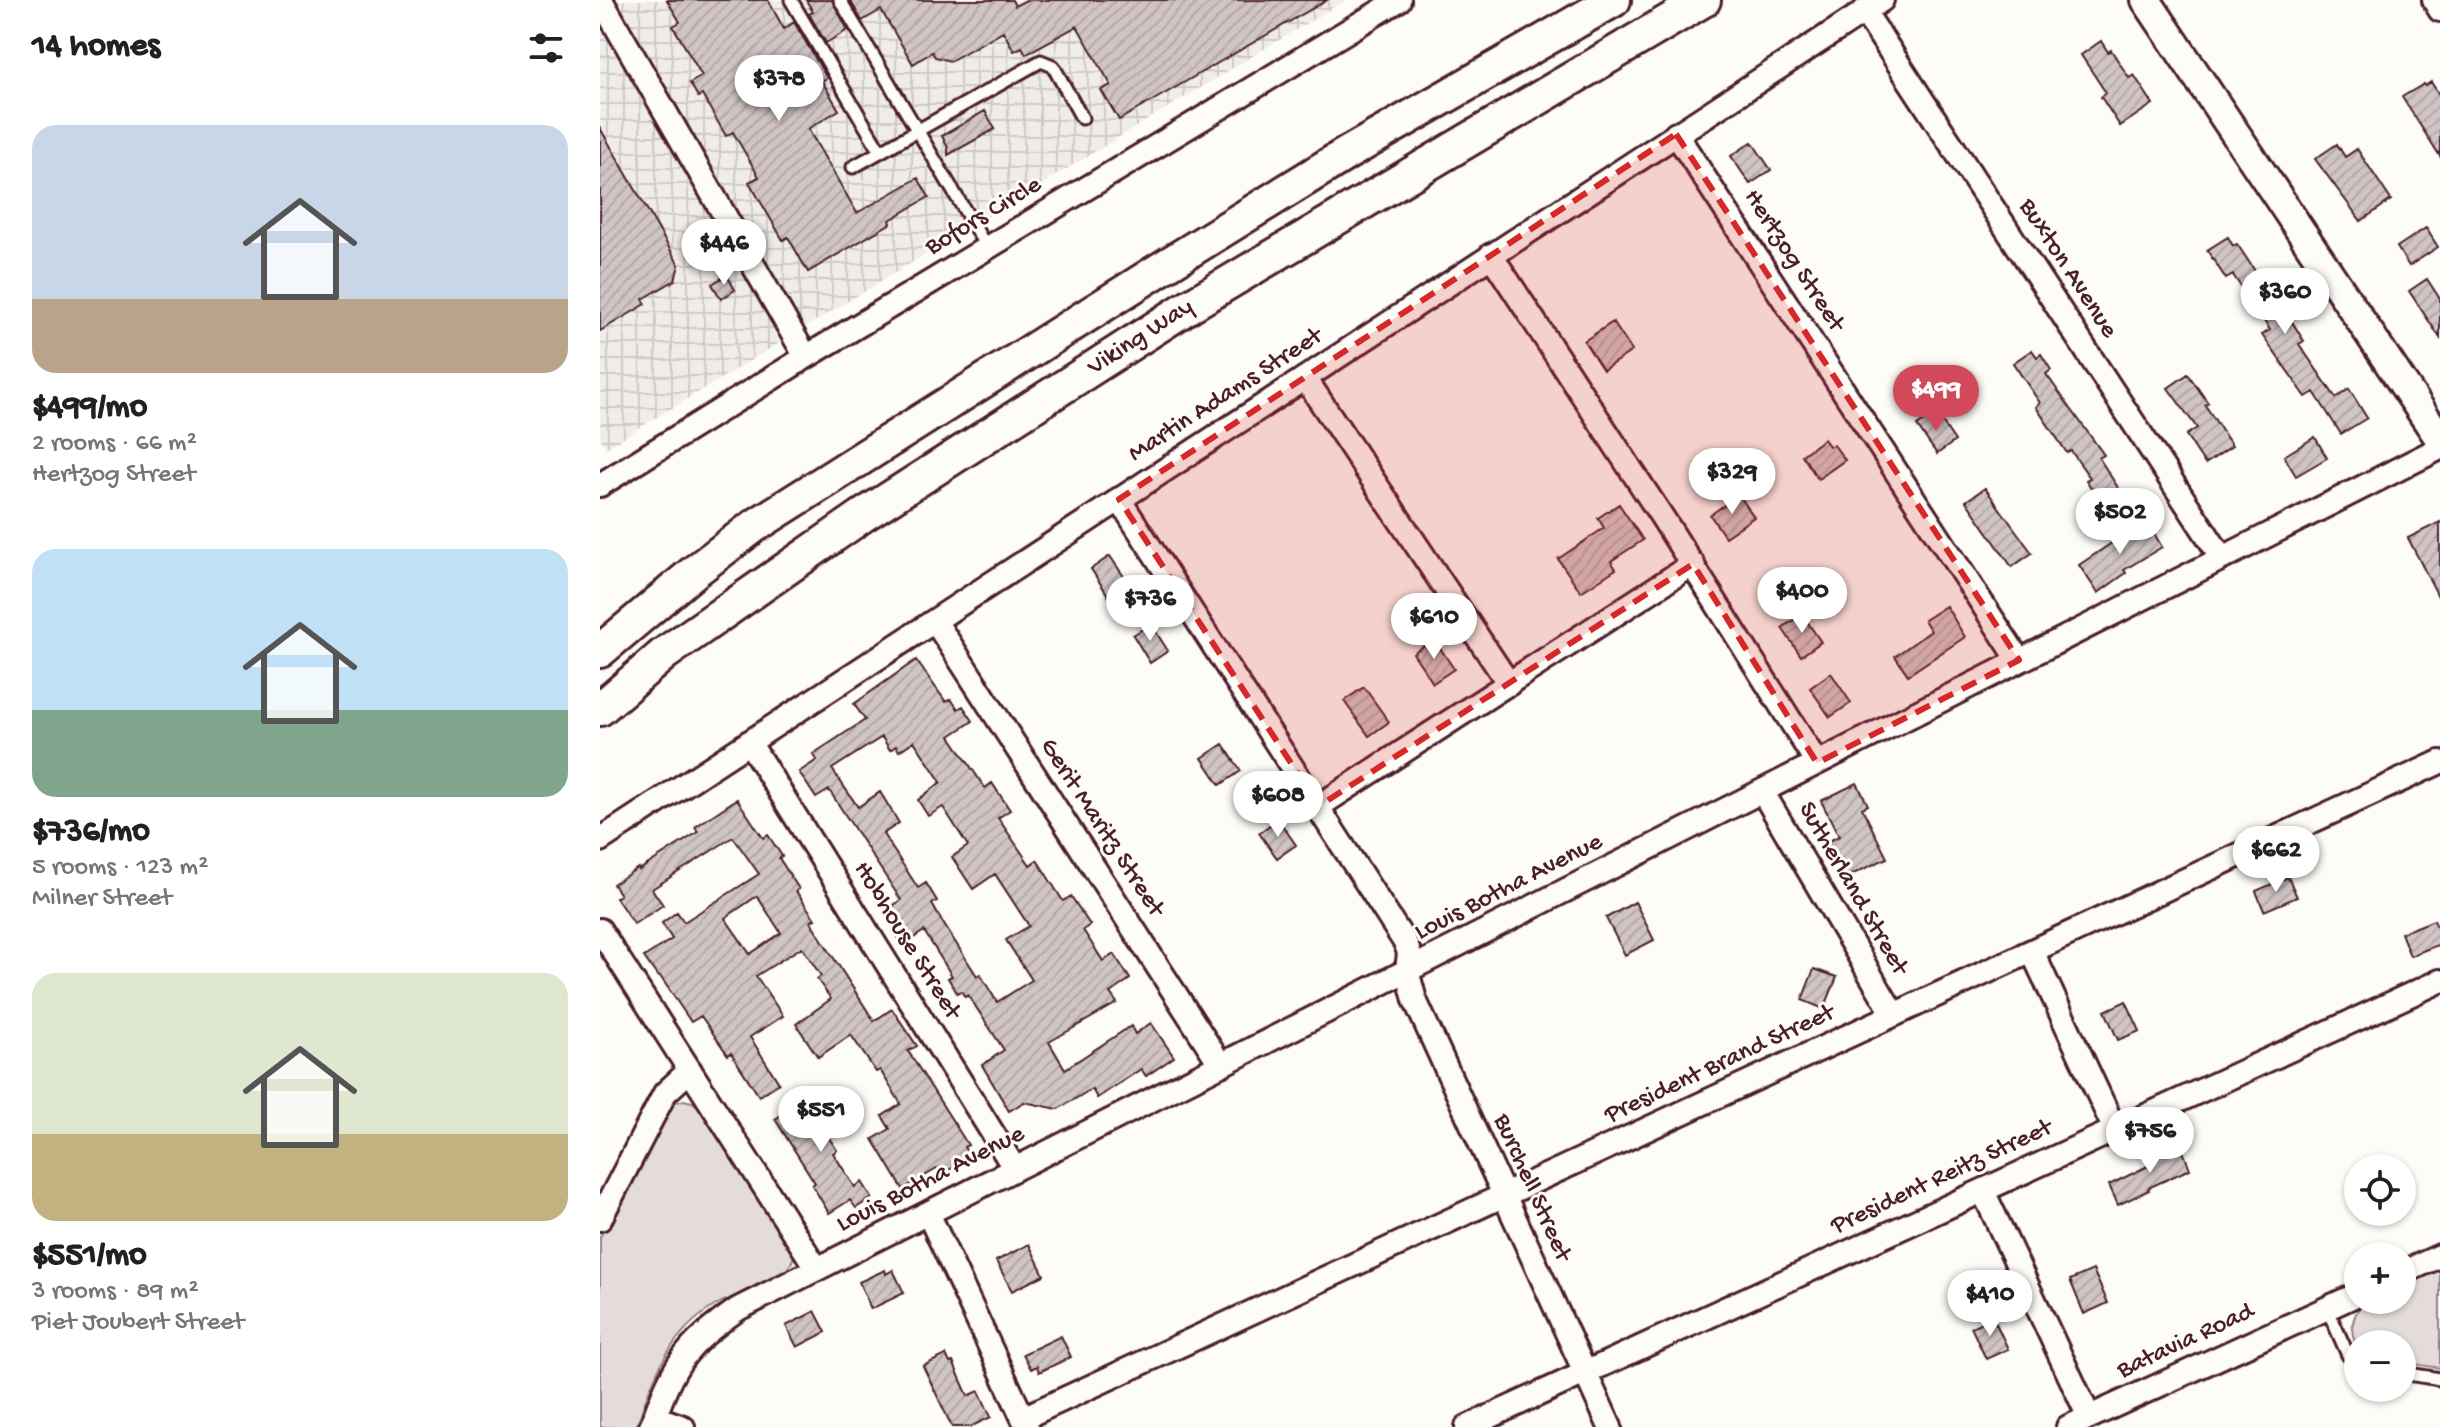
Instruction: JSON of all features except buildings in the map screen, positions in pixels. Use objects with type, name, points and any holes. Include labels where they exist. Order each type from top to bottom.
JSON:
[{"type":"main road","name":"Viking Way","points":[[600,651],[753,527],[1346,154],[1614,0]]},
{"type":"main road","name":"Viking Way","points":[[600,709],[664,654],[901,491],[1191,305],[1704,0]]},
{"type":"street","points":[[601,0],[806,357]]},
{"type":"street","name":"Bofors Circle","points":[[600,485],[806,357],[1399,0]]},
{"type":"street","points":[[2146,0],[2440,439]]},
{"type":"street","points":[[2434,0],[2440,10]]},
{"type":"street","name":"Martin Adams Street","points":[[600,840],[1873,6]]},
{"type":"street","name":"Buxton Avenue","points":[[1873,6],[2222,558]]},
{"type":"street","name":"Hertzog Street","points":[[1676,134],[2019,660]]},
{"type":"street","points":[[1491,255],[1693,564],[1817,763]]},
{"type":"street","points":[[1305,378],[1509,684]]},
{"type":"street","name":"Louis Botha Avenue","points":[[653,1422],[677,1364],[701,1335],[738,1309],[2440,448]]},
{"type":"street","name":"Burchell Street","points":[[1119,499],[1406,944],[1409,953],[1407,970],[1415,1000],[1610,1427]]},
{"type":"street","points":[[1319,806],[1693,564]]},
{"type":"street","name":"Gerit Maritz Street","points":[[935,621],[1221,1065]]},
{"type":"street","name":"Hobhouse Street","points":[[749,742],[1015,1169]]},
{"type":"street","name":"President Brand Street","points":[[1025,1422],[1504,1195],[2440,762]]},
{"type":"street","name":"Sutherland Street","points":[[1762,791],[1894,1015]]},
{"type":"street","points":[[600,930],[817,1269]]},
{"type":"street","points":[[2032,951],[2115,1130]]},
{"type":"street","name":"President Reitz Street","points":[[1467,1427],[2440,981]]},
{"type":"street","points":[[600,1219],[665,1093],[690,1070]]},
{"type":"street","points":[[1983,1191],[2089,1417]]},
{"type":"street","points":[[928,1213],[1025,1422]]},
{"type":"street","points":[[2416,1267],[2440,1256]]},
{"type":"street","name":"Batavia Road","points":[[2068,1427],[2344,1300]]},
{"type":"street","points":[[653,1422],[683,1427]]},
{"type":"lane","points":[[791,0],[880,151]]},
{"type":"lane","points":[[840,0],[987,248]]},
{"type":"lane","points":[[853,167],[1041,61],[1053,66],[1082,118]]},
{"type":"lane","points":[[2327,1308],[2344,1346]]},
{"type":"lane","points":[[2416,1375],[2440,1379]]},
{"type":"highlighted area","points":[[1676,134],[2019,660],[1817,763],[1693,564],[1319,806],[1119,499]]},
{"type":"shaded area","points":[[600,0],[1345,0],[606,448],[600,437]]},
{"type":"shaded area","points":[[684,1100],[704,1110],[794,1253],[791,1263],[775,1279],[716,1305],[686,1329],[664,1358],[636,1427],[600,1427],[600,1237],[663,1111]]},
{"type":"shaded area","points":[[2440,1269],[2440,1368],[2416,1364],[2416,1330],[2353,1330],[2356,1314],[2416,1314],[2416,1280]]}]
